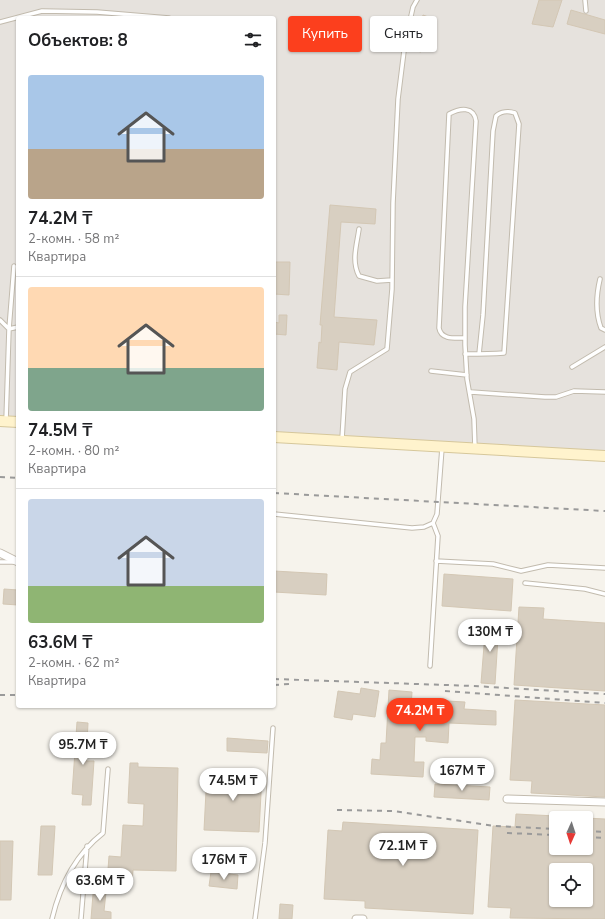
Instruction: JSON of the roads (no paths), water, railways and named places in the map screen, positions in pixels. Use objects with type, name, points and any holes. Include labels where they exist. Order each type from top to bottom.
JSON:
[{"type":"main road","points":[[3,422],[16,422]]},
{"type":"main road","points":[[276,437],[605,456]]},
{"type":"street","points":[[0,553],[16,561]]},
{"type":"street","points":[[507,799],[605,802]]},
{"type":"street","points":[[356,919],[362,919]]},
{"type":"lane","points":[[342,441],[345,389],[350,372],[387,349],[392,280],[393,203],[398,100],[405,42],[416,0]]},
{"type":"lane","points":[[585,0],[586,11]]},
{"type":"lane","points":[[23,16],[42,11],[97,12],[145,16]]},
{"type":"lane","points":[[0,22],[16,18]]},
{"type":"lane","points":[[465,338],[444,336],[440,333],[439,328],[449,114],[465,110],[472,111],[475,114],[476,121],[465,338],[465,354],[467,375],[471,392],[475,449]]},
{"type":"lane","points":[[465,354],[479,354],[504,353],[506,344],[519,124],[515,113],[512,112],[503,112],[496,116],[493,131],[483,315],[479,354]]},
{"type":"lane","points":[[359,229],[355,260],[356,269],[359,276],[378,281],[392,280]]},
{"type":"lane","points":[[3,422],[14,266]]},
{"type":"lane","points":[[600,279],[597,294],[597,313],[601,328],[605,330]]},
{"type":"lane","points":[[0,320],[10,329]]},
{"type":"lane","points":[[10,329],[16,328]]},
{"type":"lane","points":[[572,367],[605,347]]},
{"type":"lane","points":[[431,372],[467,375]]},
{"type":"lane","points":[[471,392],[545,397],[556,397],[574,391],[605,392]]},
{"type":"lane","points":[[430,666],[438,536],[433,524],[437,514],[439,502],[442,447]]},
{"type":"lane","points":[[276,514],[412,528],[424,527],[433,524]]},
{"type":"lane","points":[[436,561],[493,564],[522,571],[548,565],[605,568]]},
{"type":"lane","points":[[0,562],[16,562]]},
{"type":"lane","points":[[525,583],[585,588],[605,594]]},
{"type":"lane","points":[[256,919],[265,843],[273,728]]},
{"type":"lane","points":[[52,919],[65,877],[87,846],[103,833],[108,769]]},
{"type":"lane","points":[[81,919],[87,846]]},
{"type":"railway","points":[[0,477],[16,478]]},
{"type":"railway","points":[[276,493],[605,511]]},
{"type":"railway","points":[[276,679],[474,686],[605,694]]},
{"type":"railway","points":[[276,685],[289,684]]},
{"type":"railway","points":[[445,691],[605,703]]},
{"type":"railway","points":[[0,695],[16,695]]},
{"type":"railway","points":[[337,810],[393,811],[495,826],[549,829]]},
{"type":"railway","points":[[593,831],[605,832]]},
{"type":"railway","points":[[507,833],[549,835]]},
{"type":"railway","points":[[593,837],[605,838]]}]
